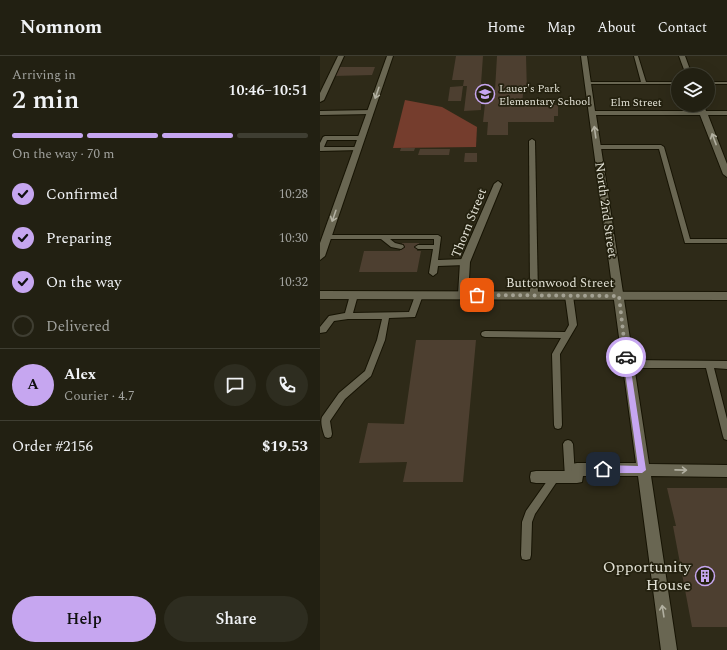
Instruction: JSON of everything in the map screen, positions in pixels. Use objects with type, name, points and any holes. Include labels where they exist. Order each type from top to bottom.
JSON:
[{"type":"street","points":[[320,100],[341,56]]},
{"type":"street","points":[[320,256],[390,56]]},
{"type":"street","name":"North 2nd Street","points":[[584,56],[619,296],[642,470],[669,650]]},
{"type":"street","points":[[682,56],[686,68]]},
{"type":"street","points":[[320,113],[370,112]]},
{"type":"street","name":"Elm Street","points":[[592,113],[727,113]]},
{"type":"street","points":[[704,113],[727,174]]},
{"type":"street","name":"Thorn Street","points":[[463,295],[465,262],[498,184]]},
{"type":"street","name":"Buttonwood Street","points":[[320,295],[727,296]]},
{"type":"street","points":[[536,477],[577,477],[577,469],[727,470]]},
{"type":"lane","points":[[636,56],[644,83]]},
{"type":"lane","points":[[588,83],[671,83]]},
{"type":"lane","points":[[715,83],[727,83]]},
{"type":"lane","points":[[357,149],[320,149],[325,138],[361,138]]},
{"type":"lane","points":[[532,141],[534,296]]},
{"type":"lane","points":[[597,147],[661,147],[687,241],[727,241]]},
{"type":"lane","points":[[327,237],[438,237],[432,273]]},
{"type":"lane","points":[[382,237],[393,245],[401,247]]},
{"type":"lane","points":[[418,247],[436,247]]},
{"type":"lane","points":[[434,263],[465,262]]},
{"type":"lane","points":[[348,316],[354,295]]},
{"type":"lane","points":[[321,332],[332,318],[348,316],[412,315],[419,295]]},
{"type":"lane","points":[[558,425],[556,354],[572,325],[569,296]]},
{"type":"lane","points":[[328,434],[325,420],[342,396],[368,373],[381,340],[386,316]]},
{"type":"lane","points":[[485,334],[566,335]]},
{"type":"lane","points":[[627,364],[727,365]]},
{"type":"lane","points":[[709,365],[727,436]]},
{"type":"lane","points":[[568,444],[570,477]]},
{"type":"lane","points":[[526,555],[527,522],[531,511],[555,477]]},
{"type":"shaded area","points":[[405,100],[442,107],[477,127],[476,147],[393,148]]},
{"type":"building","points":[[456,56],[483,56],[481,84],[489,84],[489,90],[495,90],[497,56],[526,56],[527,93],[523,93],[522,105],[558,105],[558,116],[554,116],[554,122],[508,122],[508,135],[487,135],[488,122],[483,122],[485,104],[481,104],[481,110],[464,111],[467,86],[463,86],[464,80],[452,80]]},
{"type":"building","points":[[338,67],[375,67],[372,75],[334,76]]},
{"type":"building","points":[[463,86],[461,101],[448,101],[450,87]]},
{"type":"building","points":[[401,148],[415,148],[414,151],[400,151]]},
{"type":"building","points":[[420,149],[450,149],[449,155],[418,155]]},
{"type":"building","points":[[465,153],[477,153],[477,162],[464,162]]},
{"type":"building","points":[[402,243],[419,243],[417,251],[421,251],[417,272],[359,272],[364,251],[400,251]]},
{"type":"building","points":[[416,340],[476,340],[463,482],[403,482],[407,462],[359,463],[368,423],[404,424]]},
{"type":"building","name":"Opportunity House","points":[[667,488],[727,488],[727,627],[692,627],[673,526],[676,526]]},
{"type":"way so far","points":[[477,295],[619,296],[626,357]]},
{"type":"place","name":"Lauer's Park Elementary School","points":[[485,94]]},
{"type":"place","name":"Opportunity House","points":[[705,576]]},
{"type":"route","points":[[603,469],[642,470],[626,357]]}]
